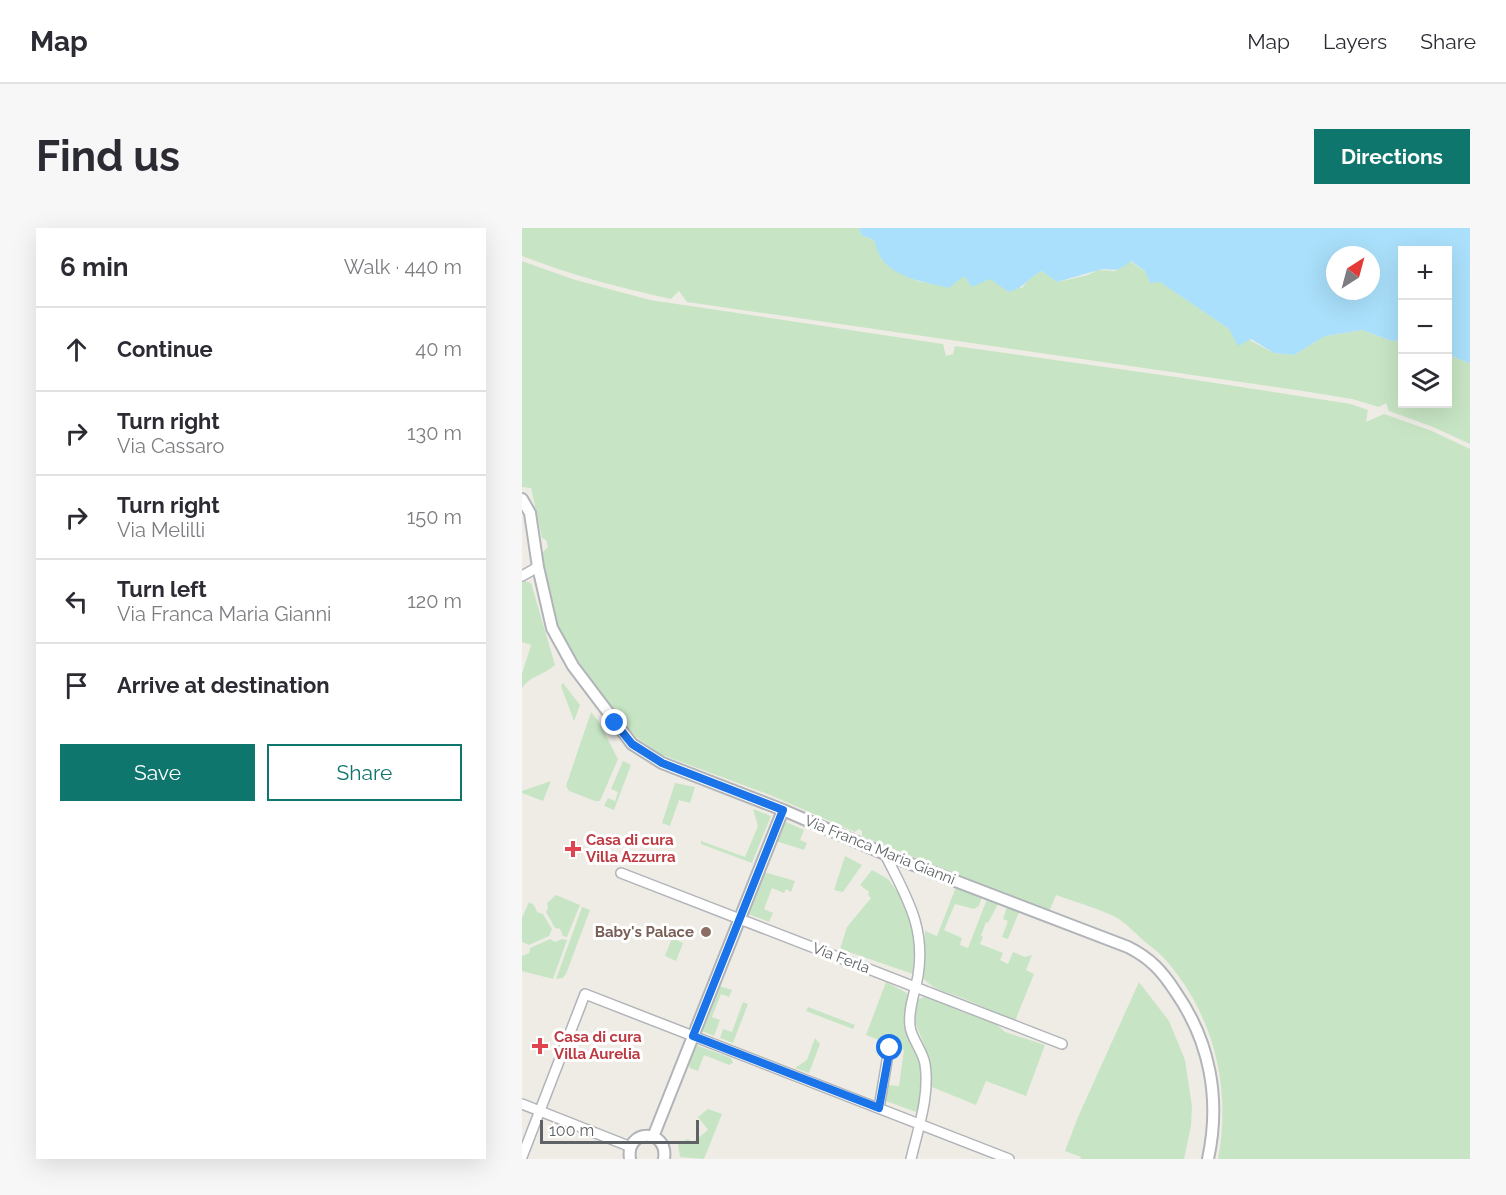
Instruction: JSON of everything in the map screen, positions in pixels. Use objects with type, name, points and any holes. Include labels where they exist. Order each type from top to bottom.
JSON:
[{"type":"street","name":"Via Franca Maria Gianni","points":[[522,499],[530,513],[538,567],[552,628],[573,666],[632,744],[662,763],[783,810],[885,854],[1128,947],[1158,967],[1186,1006],[1207,1055],[1214,1117],[1208,1159]]},
{"type":"street","points":[[522,576],[538,567]]},
{"type":"street","points":[[653,1137],[783,810]]},
{"type":"street","points":[[885,854],[915,917],[920,934],[920,961],[910,1027],[925,1062],[927,1079],[911,1159]]},
{"type":"street","name":"Via Ferla","points":[[621,873],[915,987],[939,994],[1062,1044]]},
{"type":"street","points":[[522,1157],[585,994],[1009,1159]]},
{"type":"street","points":[[879,1108],[890,1048]]},
{"type":"street","points":[[522,1104],[631,1147]]},
{"type":"street","points":[[630,1159],[631,1147],[640,1137],[653,1137],[664,1147],[664,1159]]},
{"type":"green space","points":[[522,228],[859,228],[861,235],[874,240],[882,260],[917,281],[928,283],[964,276],[990,279],[1022,288],[1032,275],[1042,271],[1058,282],[1088,275],[1097,270],[1115,271],[1130,261],[1229,329],[1274,353],[1294,355],[1325,336],[1362,330],[1392,341],[1398,340],[1398,408],[1452,408],[1452,356],[1470,362],[1470,444],[1389,411],[1386,403],[1379,407],[1352,399],[1303,391],[687,302],[679,291],[671,299],[652,295],[577,275],[522,256]]},
{"type":"green space","points":[[522,261],[572,279],[650,300],[943,344],[946,356],[953,354],[955,346],[1351,404],[1368,410],[1366,422],[1384,414],[1432,431],[1470,449],[1470,1159],[1218,1159],[1222,1132],[1220,1077],[1206,1025],[1180,978],[1162,956],[1123,922],[1090,906],[1056,895],[1049,912],[862,836],[862,831],[859,829],[855,832],[770,795],[660,754],[636,737],[586,673],[557,624],[541,554],[548,547],[546,540],[542,538],[531,488],[522,487]]},
{"type":"green space","points":[[522,582],[531,583],[555,665],[522,688],[522,674],[531,645],[522,642]]},
{"type":"green space","points":[[563,683],[580,705],[574,721],[561,686]]},
{"type":"green space","points":[[591,712],[599,722],[618,759],[600,801],[569,791],[566,786]]},
{"type":"green space","points":[[623,761],[631,765],[614,810],[604,806],[608,798],[615,801],[618,792],[611,789]]},
{"type":"green space","points":[[551,781],[543,801],[522,793],[522,791]]},
{"type":"green space","points":[[675,783],[695,787],[690,803],[679,800],[670,826],[662,823]]},
{"type":"green space","points":[[753,809],[771,816],[752,863],[701,844],[701,841],[745,857],[758,826]]},
{"type":"green space","points":[[784,821],[804,830],[800,840],[807,843],[804,850],[776,841]]},
{"type":"green space","points":[[845,856],[862,865],[843,892],[834,890]]},
{"type":"green space","points":[[872,870],[888,879],[900,895],[910,918],[915,937],[913,974],[840,949],[847,927],[871,898],[868,895],[869,892],[860,885]]},
{"type":"green space","points":[[764,872],[795,881],[791,892],[786,889],[784,893],[772,888],[764,909],[773,913],[769,922],[748,914]]},
{"type":"green space","points":[[956,887],[982,897],[979,906],[974,909],[955,904],[944,930],[962,938],[960,945],[968,948],[987,899],[998,904],[988,923],[986,922],[980,944],[1003,953],[1000,960],[1008,964],[1013,952],[1025,957],[1032,955],[1026,970],[1034,974],[1015,1021],[937,989],[924,979],[925,931],[937,936]]},
{"type":"green space","points":[[556,895],[580,905],[567,937],[563,936],[560,929],[555,928],[546,912],[547,903]]},
{"type":"green space","points":[[529,902],[534,905],[537,912],[543,914],[552,929],[549,936],[529,945],[522,942],[522,918]]},
{"type":"green space","points":[[582,907],[590,910],[566,974],[563,978],[556,979]]},
{"type":"green space","points":[[1007,907],[1019,912],[1008,939],[1002,937],[1008,921],[1003,919]]},
{"type":"green space","points":[[672,938],[683,943],[676,961],[665,956]]},
{"type":"green space","points":[[550,939],[555,942],[562,939],[567,940],[553,979],[522,971],[522,956],[529,953],[530,948]]},
{"type":"green space","points":[[886,982],[907,993],[905,1031],[917,1052],[921,1072],[919,1105],[916,1112],[886,1101],[889,1085],[899,1086],[904,1050],[866,1035]]},
{"type":"green space","points":[[1139,982],[1169,1021],[1185,1060],[1192,1106],[1191,1126],[1184,1159],[1080,1159],[1081,1157],[1065,1151]]},
{"type":"green space","points":[[720,986],[732,990],[729,997],[721,994],[712,1017],[720,1020],[714,1036],[702,1031]]},
{"type":"green space","points":[[926,996],[996,1024],[1005,1032],[1045,1045],[1026,1096],[986,1081],[976,1105],[932,1087],[930,1060],[914,1019],[917,1000]]},
{"type":"green space","points":[[743,1002],[748,1004],[733,1043],[720,1038],[723,1029],[732,1032]]},
{"type":"green space","points":[[808,1007],[855,1025],[853,1029],[806,1011]]},
{"type":"green space","points":[[815,1038],[820,1044],[809,1073],[795,1068],[807,1060]]},
{"type":"green space","points":[[696,1045],[731,1058],[733,1063],[729,1065],[704,1055],[698,1071],[690,1068]]},
{"type":"green space","points":[[708,1109],[722,1114],[704,1159],[680,1157],[678,1144],[688,1139],[692,1143],[708,1130],[698,1117]]},
{"type":"water","points":[[859,228],[1470,228],[1470,362],[1452,356],[1452,246],[1398,246],[1398,340],[1392,341],[1362,330],[1325,336],[1294,355],[1274,353],[1251,339],[1238,346],[1229,329],[1160,282],[1150,283],[1145,271],[1131,261],[1116,270],[1100,270],[1057,282],[1042,271],[1019,288],[1009,292],[990,279],[972,287],[964,276],[949,288],[912,279],[894,270],[881,258],[874,240],[861,235]]},
{"type":"place","name":"Casa di cura Villa Azzurra","points":[[573,849]]},
{"type":"place","name":"Baby's Palace","points":[[706,932]]},
{"type":"place","name":"Casa di cura Villa Aurelia","points":[[540,1046]]},
{"type":"route","points":[[615,723],[632,744],[662,763],[783,810],[693,1036],[879,1108],[890,1048]]}]
